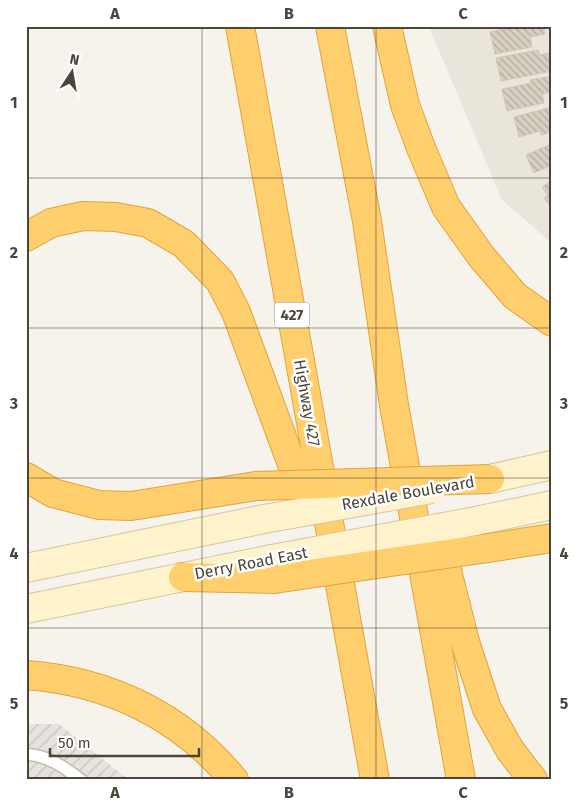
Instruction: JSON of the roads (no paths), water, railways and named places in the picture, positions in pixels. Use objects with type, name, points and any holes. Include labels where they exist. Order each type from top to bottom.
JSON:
[{"type":"highway","name":"Highway 427","points":[[240,26],[375,780]]},
{"type":"highway","points":[[330,26],[367,221],[394,405],[461,780]]},
{"type":"highway","points":[[387,26],[405,106],[446,207],[481,256],[516,296],[552,322]]},
{"type":"highway","points":[[26,237],[51,223],[82,216],[116,216],[148,223],[184,244],[220,281],[236,312],[343,603]]},
{"type":"highway","points":[[394,405],[415,445],[464,642],[487,709],[510,750],[533,780]]},
{"type":"highway","points":[[26,477],[53,493],[99,504],[131,506],[256,486],[490,478]]},
{"type":"highway","points":[[183,577],[488,548],[552,538]]},
{"type":"highway","points":[[26,675],[48,676],[93,686],[123,697],[166,718],[216,758],[234,780]]},
{"type":"main road","name":"Rexdale Boulevard","points":[[26,568],[264,519],[552,465]]},
{"type":"main road","name":"Derry Road East","points":[[273,569],[552,505]]},
{"type":"main road","name":"Derry Road East","points":[[26,608],[183,577]]},
{"type":"lane","points":[[26,754],[38,755],[59,763],[81,780]]}]
